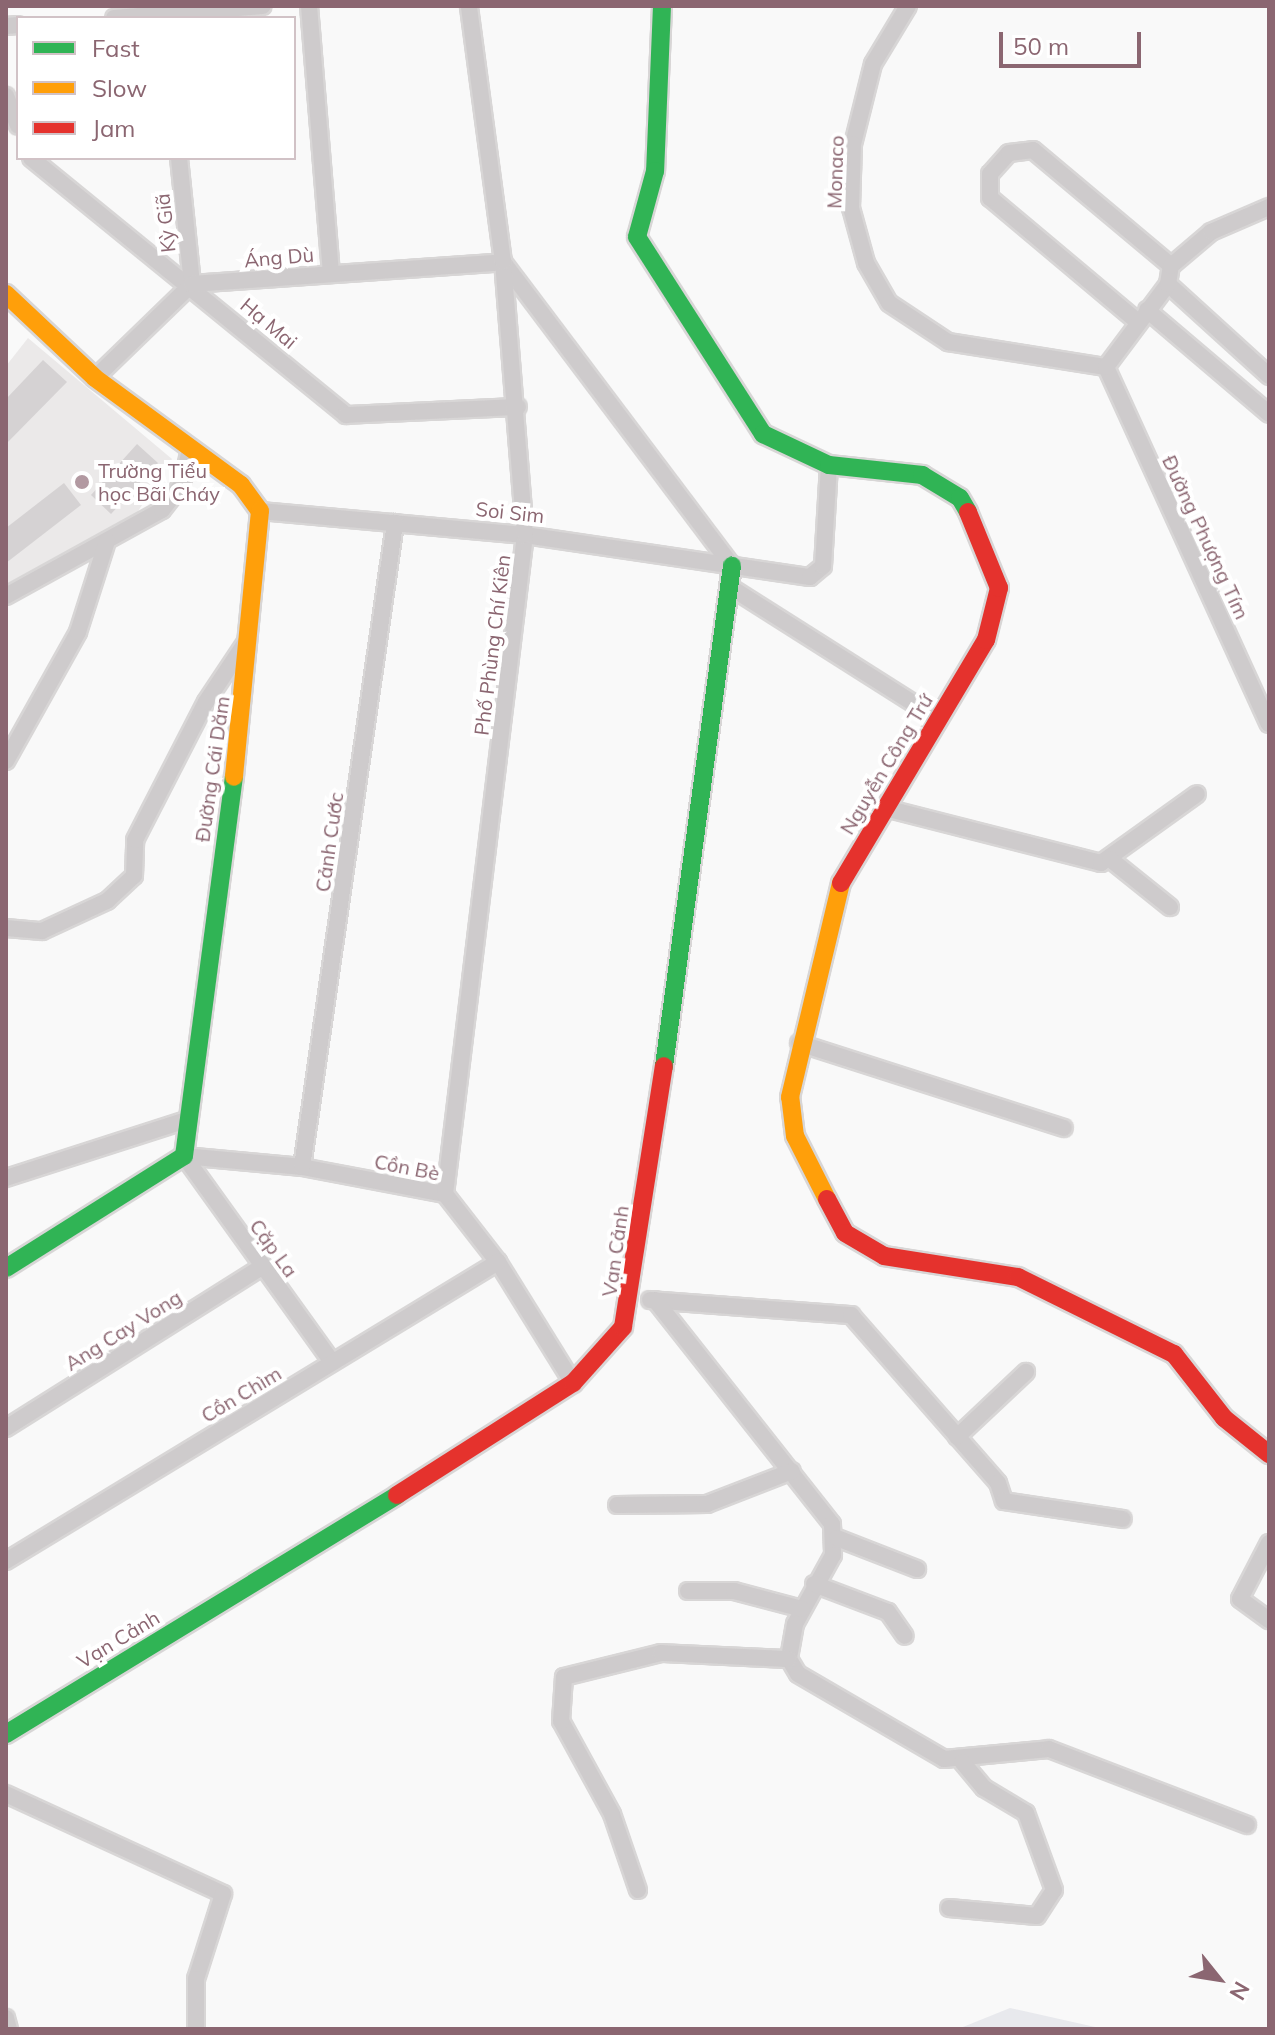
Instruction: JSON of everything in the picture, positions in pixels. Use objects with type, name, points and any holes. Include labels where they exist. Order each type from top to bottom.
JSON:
[{"type":"street","points":[[164,16],[263,6]]},
{"type":"street","points":[[309,6],[331,272]]},
{"type":"street","name":"Phố Phùng Chí Kiên","points":[[445,1194],[525,535],[518,407],[503,262],[469,6]]},
{"type":"street","name":"Nguyễn Công Trứ","points":[[662,6],[655,171],[637,237],[763,434],[829,465],[922,475],[960,498],[985,540],[999,588],[986,640],[842,878],[799,1043],[790,1097],[795,1136],[845,1233],[884,1256],[1018,1277],[1057,1292],[1174,1354],[1224,1418],[1269,1454]]},
{"type":"street","name":"Monaco","points":[[908,6],[873,64],[853,144],[851,208],[866,263],[889,303],[948,342],[1106,367]]},
{"type":"street","points":[[6,96],[16,121]]},
{"type":"street","points":[[1171,266],[1033,150],[1009,153],[990,174],[990,198],[1269,414]]},
{"type":"street","name":"Hạ Mai","points":[[34,160],[192,284],[346,415],[518,407]]},
{"type":"street","name":"Kỳ Giã","points":[[179,160],[192,284]]},
{"type":"street","points":[[1106,367],[1168,284],[1171,266],[1211,232],[1269,207]]},
{"type":"street","points":[[503,262],[732,566],[730,587],[938,719]]},
{"type":"street","name":"Áng Dù","points":[[192,284],[503,262]]},
{"type":"street","points":[[95,378],[192,284]]},
{"type":"street","points":[[1168,284],[1269,376]]},
{"type":"street","points":[[6,294],[95,378],[241,485],[260,511]]},
{"type":"street","name":"Đường Phượng Tím","points":[[1106,367],[1269,724]]},
{"type":"street","points":[[6,596],[162,510],[182,484],[190,448]]},
{"type":"street","name":"Soi Sim","points":[[260,511],[525,535],[732,566],[818,574],[829,465]]},
{"type":"street","name":"Đường Cái Dăm","points":[[184,1156],[253,631],[260,511]]},
{"type":"street","name":"Cảnh Cước","points":[[302,1167],[395,523]]},
{"type":"street","points":[[6,761],[78,632],[107,541]]},
{"type":"street","name":"Vạn Cảnh","points":[[6,1734],[573,1383],[623,1327],[633,1299],[730,587]]},
{"type":"street","points":[[6,928],[42,931],[107,901],[134,876],[135,840],[163,782],[253,631]]},
{"type":"street","points":[[1110,859],[1197,794]]},
{"type":"street","points":[[885,808],[1046,853],[1110,859],[1170,907]]},
{"type":"street","points":[[799,1043],[1064,1128]]},
{"type":"street","points":[[6,1178],[187,1120]]},
{"type":"street","points":[[6,1268],[184,1156]]},
{"type":"street","name":"Cồn Bè","points":[[184,1156],[302,1167],[445,1194],[498,1262],[573,1383]]},
{"type":"street","name":"Cặp La","points":[[184,1156],[332,1362]]},
{"type":"street","name":"Cồn Chìm","points":[[6,1561],[498,1262]]},
{"type":"street","name":"Ang Cay Vong","points":[[6,1428],[263,1266]]},
{"type":"street","points":[[633,1299],[851,1315],[998,1483],[1006,1503],[1123,1519]]},
{"type":"street","points":[[655,1300],[792,1471],[837,1538],[917,1569]]},
{"type":"street","points":[[957,1437],[1026,1372]]},
{"type":"street","points":[[617,1505],[707,1504],[792,1471]]},
{"type":"street","points":[[837,1538],[802,1609],[789,1659],[798,1674],[866,1718],[962,1762],[984,1788],[1026,1813],[1054,1890],[1037,1916],[949,1908]]},
{"type":"street","points":[[1269,1543],[1240,1595],[1269,1620]]},
{"type":"street","points":[[814,1584],[888,1612],[905,1636]]},
{"type":"street","points":[[688,1591],[734,1591],[802,1609]]},
{"type":"street","points":[[638,1890],[612,1814],[561,1721],[564,1677],[661,1653],[789,1659]]},
{"type":"street","points":[[962,1762],[1049,1749],[1247,1825]]},
{"type":"street","points":[[6,1794],[223,1894],[196,1979],[196,2029]]},
{"type":"street","points":[[6,2018],[9,2029]]},
{"type":"shaded area","name":"Trường Tiểu học Bãi Cháy","points":[[28,338],[172,459],[133,519],[6,584],[6,366]]},
{"type":"shaded area","points":[[1010,2008],[1104,2029],[958,2029]]},
{"type":"building","points":[[43,360],[67,382],[6,444],[6,399]]},
{"type":"building","points":[[137,444],[158,463],[111,514],[91,495]]},
{"type":"building","points":[[64,483],[81,505],[6,563],[6,528]]},
{"type":"traffic: fast","points":[[662,6],[655,171],[637,237],[763,434],[829,465],[922,475],[960,498],[968,512]]},
{"type":"traffic: fast","points":[[664,1066],[732,566]]},
{"type":"traffic: fast","points":[[6,1268],[184,1156],[234,777]]},
{"type":"traffic: fast","points":[[6,1734],[397,1495]]},
{"type":"traffic: slow","points":[[6,294],[95,378],[241,485],[260,511],[234,777]]},
{"type":"traffic: slow","points":[[827,1199],[795,1136],[790,1097],[841,883]]},
{"type":"traffic: jam","points":[[841,883],[986,640],[999,588],[968,512]]},
{"type":"traffic: jam","points":[[397,1495],[573,1383],[623,1327],[664,1066]]},
{"type":"traffic: jam","points":[[827,1199],[845,1233],[884,1256],[1018,1277],[1174,1354],[1224,1418],[1269,1454]]},
{"type":"place","name":"Trường Tiểu học Bãi Cháy","points":[[82,482]]}]
